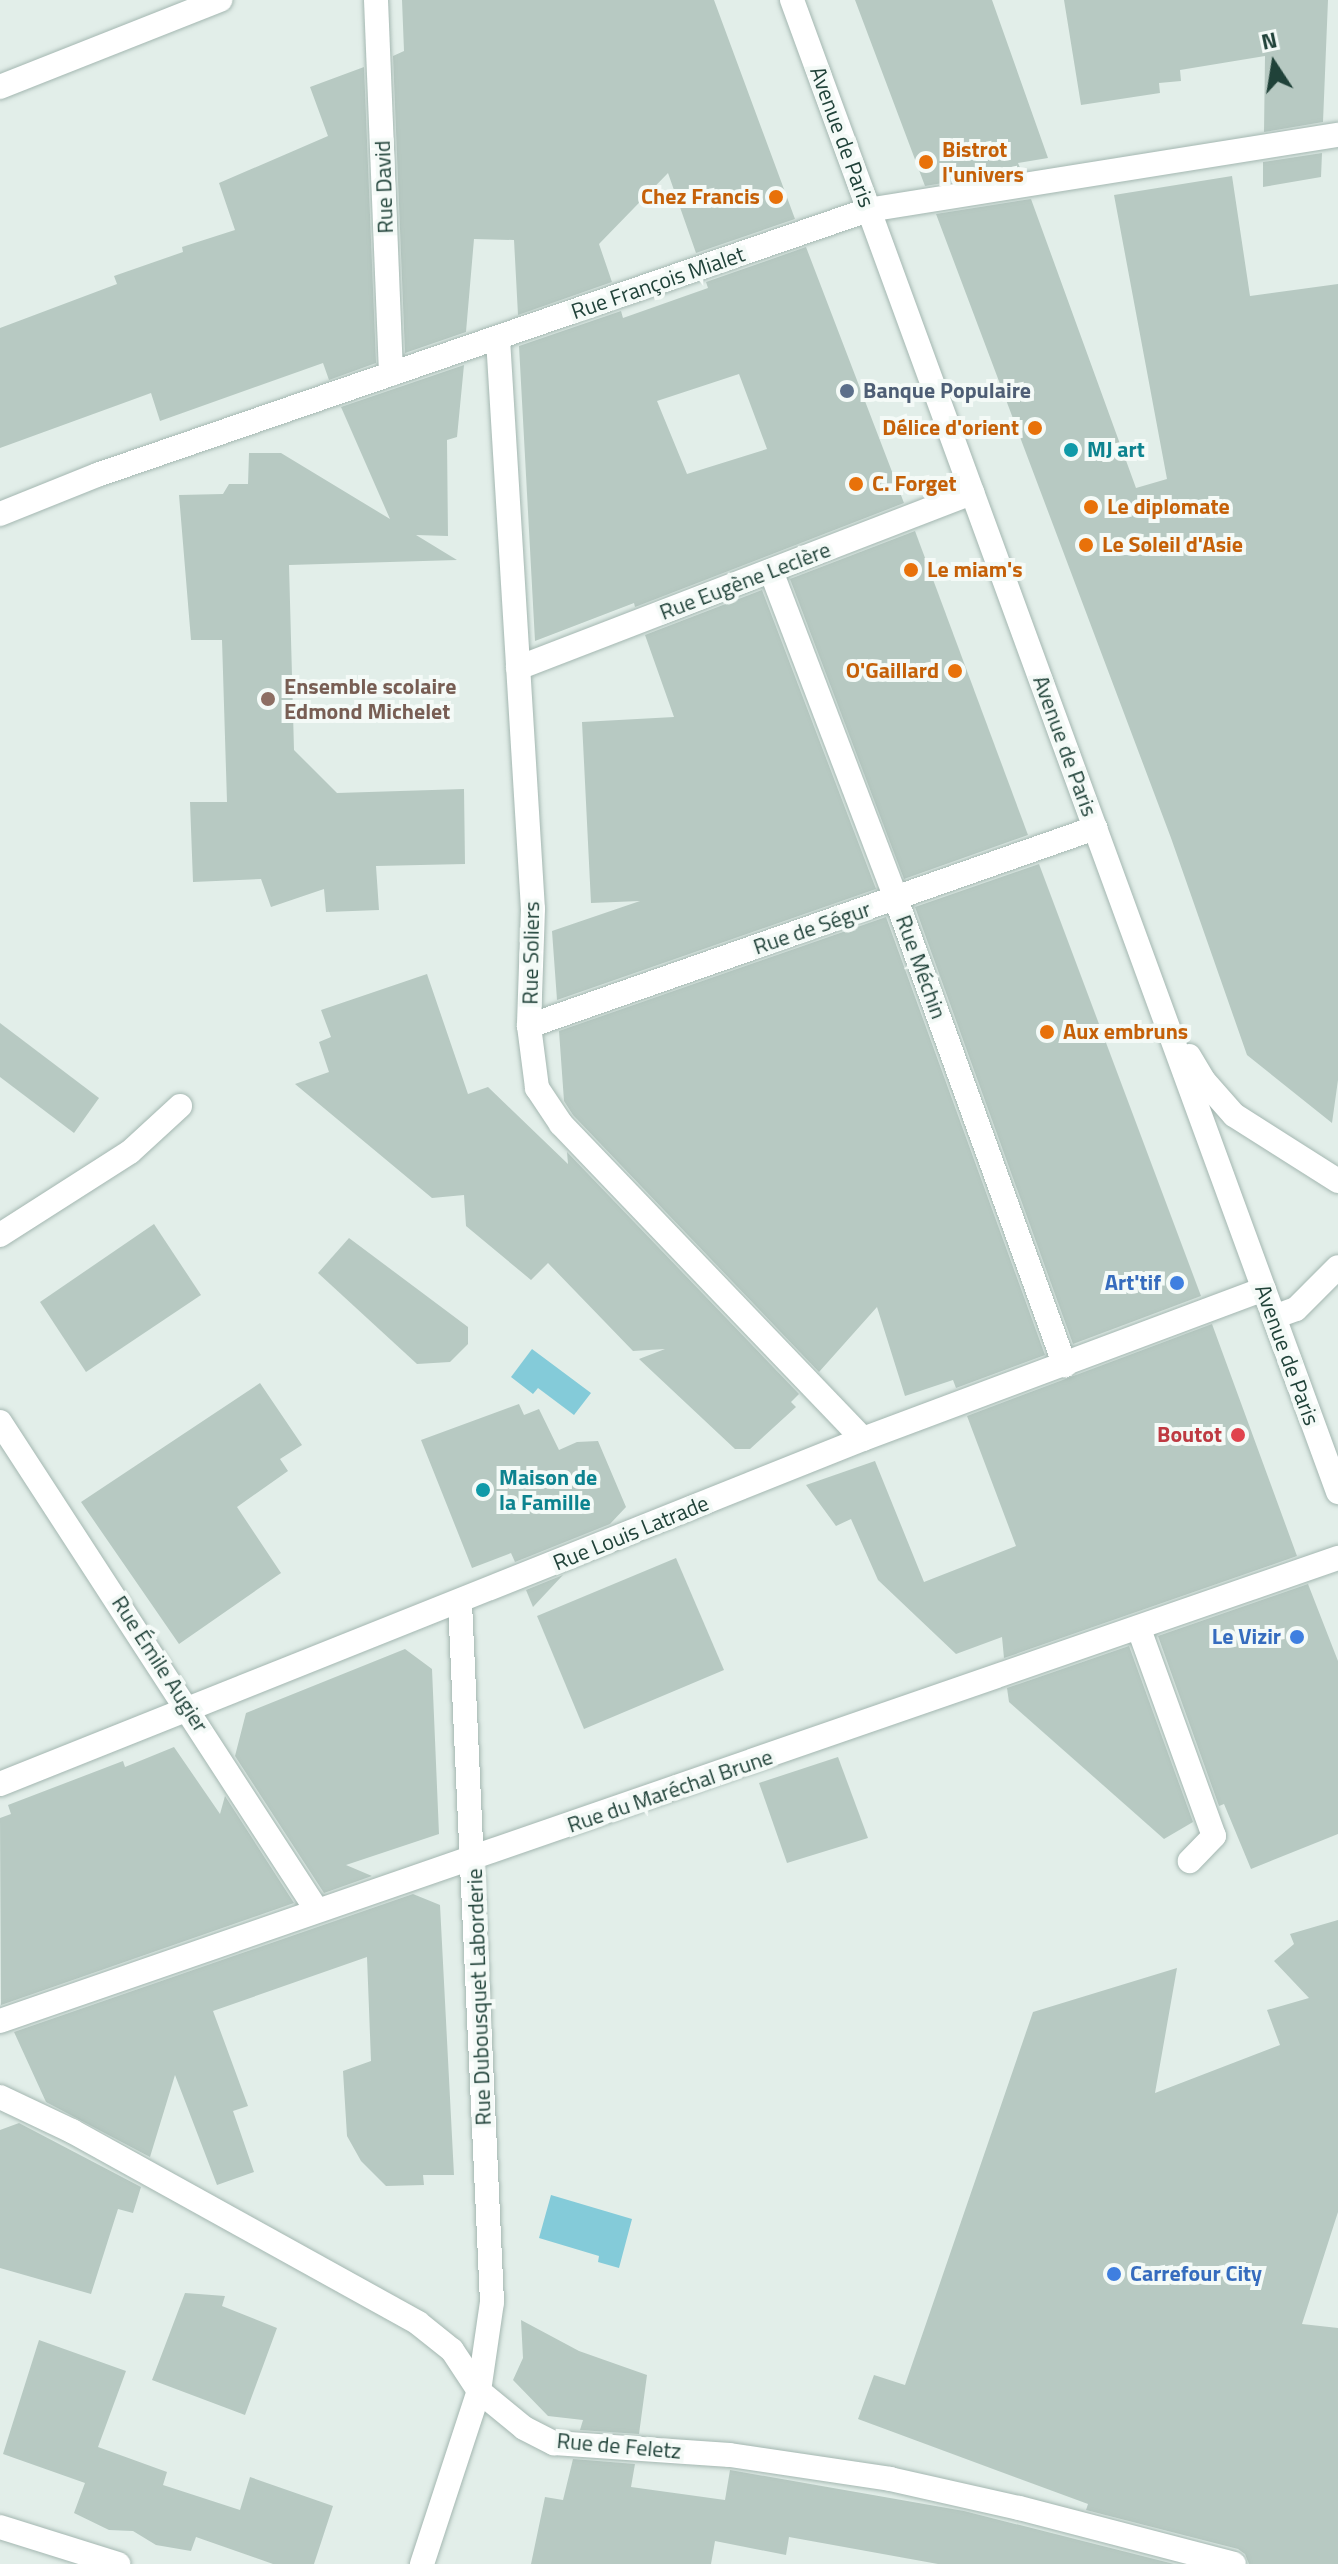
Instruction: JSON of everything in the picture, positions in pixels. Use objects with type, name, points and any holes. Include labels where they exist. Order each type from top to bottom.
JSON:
[{"type":"street","points":[[0,87],[220,0]]},
{"type":"street","name":"Rue David","points":[[376,0],[391,374]]},
{"type":"street","name":"Avenue de Paris","points":[[792,0],[1338,1492]]},
{"type":"street","name":"Rue François Mialet","points":[[0,514],[97,475],[868,210],[1338,135]]},
{"type":"street","name":"Rue Soliers","points":[[498,339],[533,909],[529,1026],[537,1088],[561,1124],[863,1439]]},
{"type":"street","name":"Rue Eugène Leclère","points":[[518,668],[972,493]]},
{"type":"street","name":"Rue Méchin","points":[[771,571],[896,899],[1065,1365]]},
{"type":"street","name":"Rue de Ségur","points":[[529,1026],[1095,828]]},
{"type":"street","points":[[1164,1015],[1204,1081],[1234,1115],[1338,1181]]},
{"type":"street","points":[[0,1235],[130,1152],[180,1106]]},
{"type":"street","points":[[1274,1317],[1296,1309],[1338,1267]]},
{"type":"street","name":"Rue Louis Latrade","points":[[0,1784],[863,1439],[1264,1289]]},
{"type":"street","name":"Rue Émile Augier","points":[[0,1422],[189,1707],[316,1909]]},
{"type":"street","name":"Rue du Maréchal Brune","points":[[0,2021],[316,1909],[474,1859],[1338,1558]]},
{"type":"street","name":"Rue Dubousquet Laborderie","points":[[422,2564],[479,2391],[492,2302],[460,1602]]},
{"type":"street","points":[[1139,1629],[1214,1836],[1190,1861]]},
{"type":"street","name":"Rue de Feletz","points":[[0,2097],[72,2131],[418,2323],[452,2350],[479,2391],[524,2428],[554,2443],[730,2455],[890,2479],[1019,2508],[1234,2564]]},
{"type":"street","points":[[0,2527],[118,2564]]},
{"type":"water","points":[[532,1349],[591,1393],[574,1415],[538,1388],[533,1394],[511,1377]]},
{"type":"water","points":[[551,2195],[632,2219],[619,2268],[598,2262],[599,2256],[539,2238]]},
{"type":"building","points":[[402,0],[714,0],[795,219],[696,253],[668,173],[599,244],[612,282],[518,315],[514,240],[474,239],[466,332],[405,353],[393,56],[404,51]]},
{"type":"building","points":[[855,0],[992,0],[1048,158],[1018,163],[1021,170],[925,186]]},
{"type":"building","points":[[1064,0],[1328,0],[1323,122],[1264,132],[1265,56],[1180,70],[1181,81],[1159,83],[1160,93],[1081,105]]},
{"type":"building","points":[[364,67],[376,363],[329,380],[323,363],[160,421],[151,393],[0,448],[0,328],[117,284],[114,276],[183,252],[182,247],[235,230],[219,183],[328,136],[310,87]]},
{"type":"building","points":[[1322,153],[1321,177],[1263,187],[1263,162]]},
{"type":"building","points":[[1232,176],[1250,296],[1338,284],[1338,1080],[1332,1123],[1247,1055],[1171,838],[936,214],[1031,199],[1136,488],[1167,479],[1114,195]]},
{"type":"building","points":[[806,247],[904,503],[635,607],[634,603],[535,641],[519,346],[621,311],[623,318],[708,288],[706,282]],"holes":[[[739,374],[767,449],[687,474],[657,401]]]},
{"type":"building","points":[[464,365],[457,437],[447,440],[448,536],[416,535],[457,560],[289,565],[294,750],[337,793],[464,789],[465,864],[376,866],[379,910],[326,912],[324,889],[271,907],[261,879],[193,882],[190,802],[227,802],[222,640],[191,640],[179,495],[223,494],[229,484],[248,484],[249,453],[281,453],[390,519],[341,407]]},
{"type":"building","points":[[915,531],[1028,835],[904,879],[790,579]]},
{"type":"building","points":[[762,590],[876,889],[557,1000],[552,931],[640,901],[591,903],[582,722],[674,717],[645,635]]},
{"type":"building","points":[[1039,864],[1201,1296],[1073,1344],[915,907]]},
{"type":"building","points":[[886,917],[1045,1355],[956,1388],[953,1380],[905,1396],[877,1307],[819,1372],[573,1115],[564,1101],[559,1031]]},
{"type":"building","points":[[427,974],[468,1094],[488,1087],[568,1164],[567,1152],[799,1394],[791,1402],[796,1407],[750,1449],[735,1449],[639,1359],[665,1349],[633,1351],[548,1263],[531,1280],[466,1226],[464,1195],[432,1198],[295,1084],[329,1072],[319,1042],[331,1037],[321,1010]]},
{"type":"building","points":[[0,1023],[99,1098],[74,1133],[0,1077]]},
{"type":"building","points":[[154,1224],[201,1295],[86,1372],[40,1302]]},
{"type":"building","points":[[349,1238],[468,1327],[468,1344],[450,1362],[417,1364],[318,1273]]},
{"type":"building","points":[[1212,1324],[1297,1556],[1004,1658],[1002,1637],[956,1654],[878,1580],[851,1519],[836,1526],[806,1485],[875,1461],[924,1582],[1016,1546],[967,1416]]},
{"type":"building","points":[[260,1383],[302,1445],[280,1459],[288,1471],[237,1507],[281,1573],[179,1644],[81,1502]]},
{"type":"building","points":[[519,1404],[524,1415],[539,1409],[559,1450],[577,1442],[598,1441],[626,1507],[610,1524],[515,1562],[511,1553],[472,1568],[421,1440]]},
{"type":"building","points":[[676,1558],[724,1670],[584,1729],[537,1616]]},
{"type":"building","points":[[563,1575],[533,1607],[526,1590]]},
{"type":"building","points":[[1308,1584],[1338,1661],[1338,1834],[1251,1869],[1224,1804],[1219,1806],[1158,1636]]},
{"type":"building","points":[[1129,1646],[1193,1822],[1164,1839],[1009,1702],[1007,1688]]},
{"type":"building","points":[[405,1649],[432,1669],[439,1834],[346,1865],[372,1876],[324,1893],[235,1756],[246,1713]]},
{"type":"building","points":[[174,1747],[220,1814],[225,1796],[294,1903],[1,2005],[0,1818],[11,1814],[8,1805],[123,1761],[125,1767]]},
{"type":"building","points":[[838,1757],[868,1838],[787,1863],[759,1783]]},
{"type":"building","points":[[413,1894],[440,1905],[454,2175],[423,2175],[424,2185],[386,2186],[361,2161],[347,2136],[343,2071],[371,2061],[367,1957],[213,2011],[248,2106],[233,2111],[254,2172],[217,2185],[175,2075],[150,2157],[46,2102],[14,2032]]},
{"type":"building","name":"Carrefour City","points":[[1338,1920],[1338,2212],[1302,2324],[1338,2328],[1338,2564],[1249,2564],[1245,2554],[1238,2549],[1086,2510],[1088,2504],[858,2419],[874,2375],[905,2385],[1033,2012],[1177,1968],[1155,2093],[1280,2045],[1267,2010],[1309,1998],[1274,1961],[1294,1944],[1290,1934]]},
{"type":"building","points":[[19,2123],[141,2187],[133,2213],[118,2209],[91,2294],[0,2268],[0,2130]]},
{"type":"building","points":[[185,2293],[225,2296],[222,2306],[277,2328],[245,2415],[152,2380]]},
{"type":"building","points":[[521,2320],[579,2351],[647,2375],[639,2434],[580,2430],[583,2420],[548,2416],[513,2380],[523,2358]]},
{"type":"building","points":[[39,2340],[126,2371],[98,2447],[167,2472],[163,2485],[240,2510],[250,2477],[333,2506],[314,2564],[273,2564],[196,2537],[191,2551],[156,2545],[133,2531],[109,2530],[74,2513],[85,2483],[3,2454]]},
{"type":"building","points":[[573,2459],[635,2464],[631,2487],[725,2500],[730,2470],[964,2511],[1174,2564],[938,2564],[789,2537],[786,2555],[715,2541],[711,2564],[531,2564],[545,2497],[563,2500]]},
{"type":"place","name":"Bistrot l'univers","points":[[926,162]]},
{"type":"place","name":"Chez Francis","points":[[776,197]]},
{"type":"place","name":"Banque Populaire","points":[[847,391]]},
{"type":"place","name":"Délice d'orient","points":[[1035,428]]},
{"type":"place","name":"MJ art","points":[[1071,450]]},
{"type":"place","name":"C. Forget","points":[[856,484]]},
{"type":"place","name":"Le diplomate","points":[[1091,507]]},
{"type":"place","name":"Le Soleil d'Asie","points":[[1086,545]]},
{"type":"place","name":"Le miam's","points":[[911,570]]},
{"type":"place","name":"O'Gaillard","points":[[955,671]]},
{"type":"place","name":"Ensemble scolaire Edmond Michelet","points":[[268,699]]},
{"type":"place","name":"Aux embruns","points":[[1047,1032]]},
{"type":"place","name":"Art'tif","points":[[1177,1283]]},
{"type":"place","name":"Boutot","points":[[1238,1435]]},
{"type":"place","name":"Maison de la Famille","points":[[483,1490]]},
{"type":"place","name":"Le Vizir","points":[[1297,1637]]},
{"type":"place","name":"Carrefour City","points":[[1114,2274]]}]
